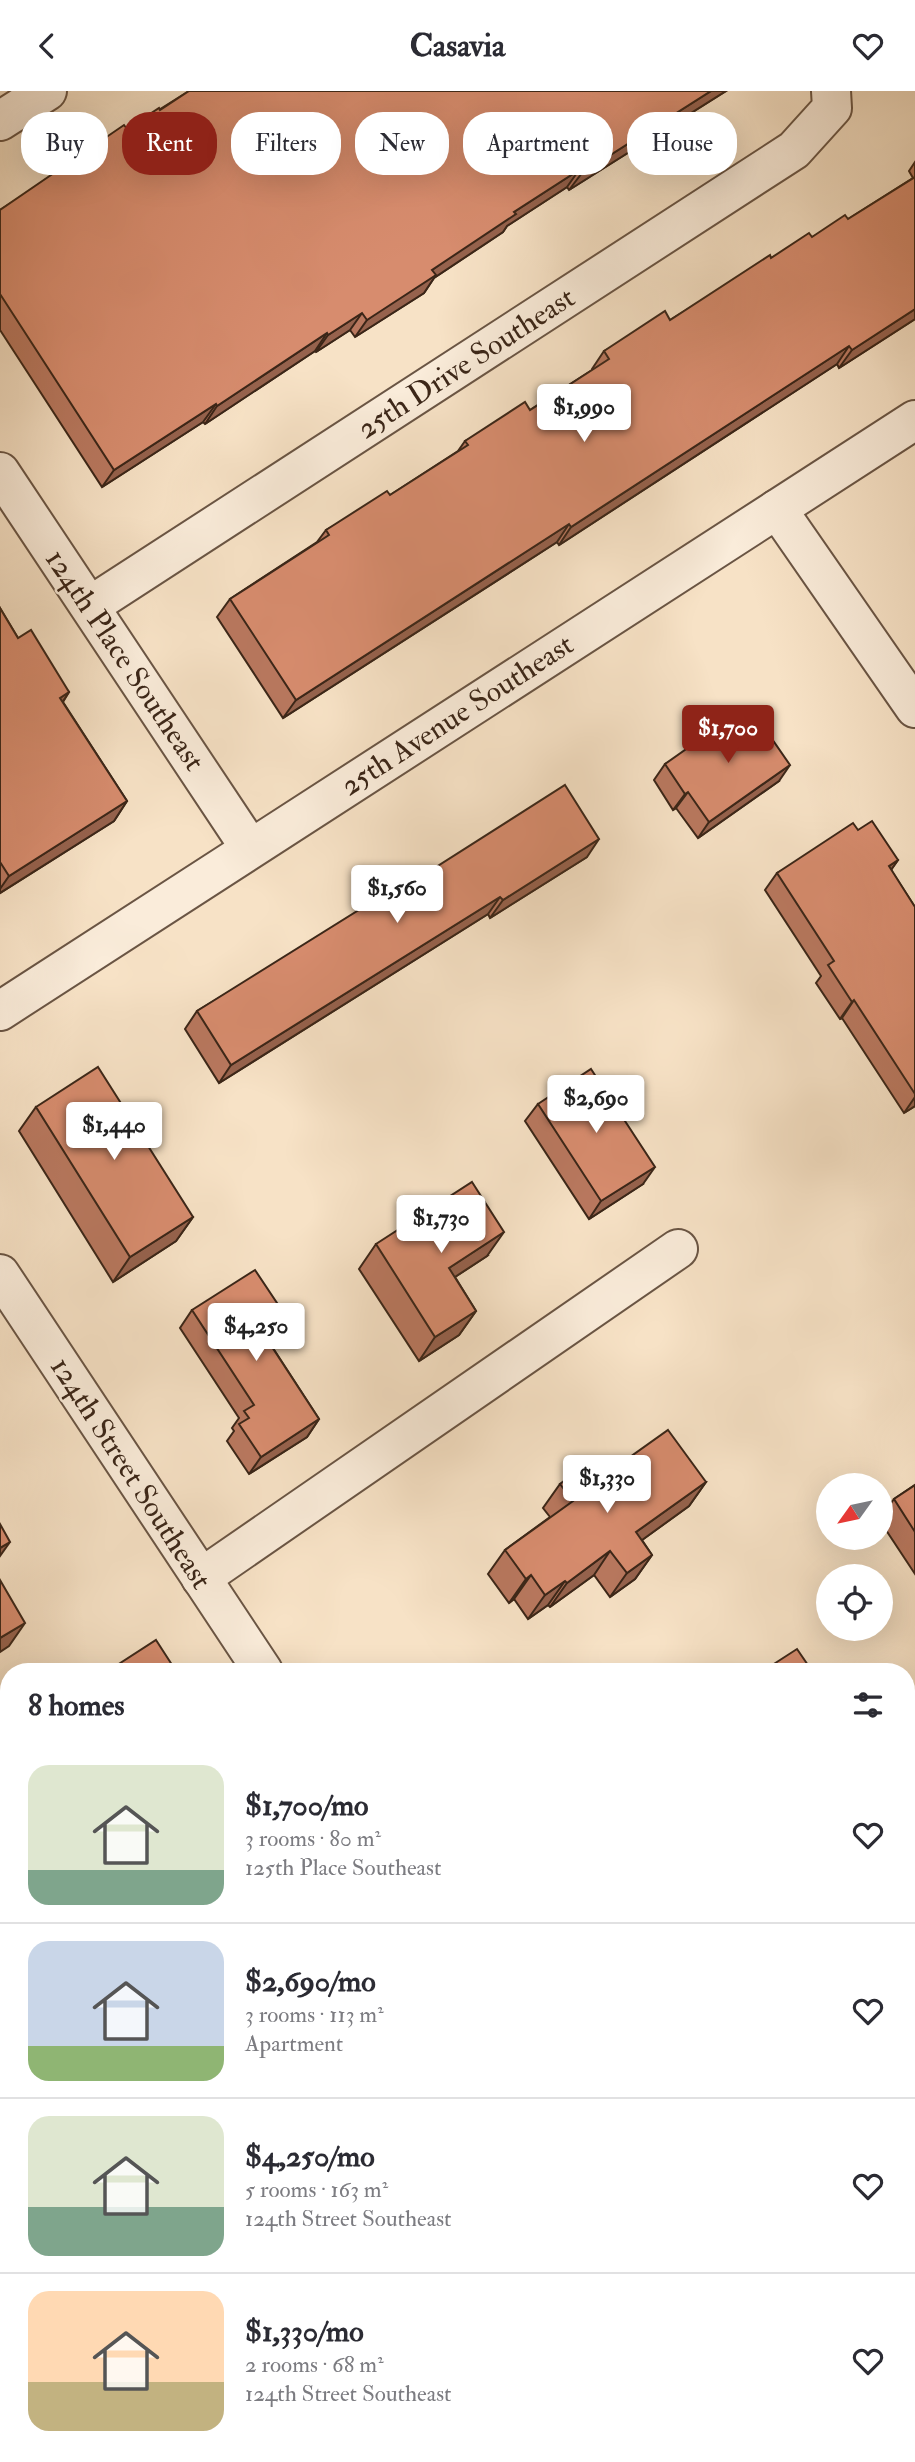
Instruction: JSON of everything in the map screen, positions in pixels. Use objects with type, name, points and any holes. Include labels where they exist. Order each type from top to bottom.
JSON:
[{"type":"street","points":[[0,121],[47,91]]},
{"type":"street","name":"25th Drive Southeast","points":[[90,606],[794,151],[832,99]]},
{"type":"street","name":"25th Avenue Southeast","points":[[0,1011],[915,420]]},
{"type":"street","name":"124th Place Southeast","points":[[0,472],[250,848]]},
{"type":"street","points":[[777,509],[915,708]]},
{"type":"street","points":[[201,1579],[678,1249]]},
{"type":"street","name":"124th Street Southeast","points":[[0,1274],[258,1663]]},
{"type":"building","points":[[189,91],[711,91],[678,112],[627,112],[627,144],[613,153],[613,112],[463,112],[463,175],[571,175],[432,270],[436,275],[367,320],[362,313],[328,335],[327,333],[114,470],[0,294],[0,210],[51,175],[108,175],[108,136],[122,126],[122,175],[217,175],[217,112],[153,112],[159,108],[160,110]]},
{"type":"building","points":[[915,177],[915,309],[852,350],[849,346],[571,527],[569,524],[296,700],[230,599],[329,535],[326,530],[387,491],[390,495],[468,445],[465,441],[525,402],[530,410],[609,359],[604,351],[665,311],[670,320],[770,255],[771,258],[809,233],[812,237],[845,215],[848,219]]},
{"type":"building","points":[[0,608],[18,638],[31,630],[69,692],[60,698],[127,801],[9,876],[0,862]]},
{"type":"building","points":[[752,710],[790,765],[709,822],[688,792],[685,794],[665,764],[716,728],[719,734]]},
{"type":"building","points":[[565,785],[599,839],[503,900],[500,897],[231,1065],[197,1011],[423,870],[425,874]]},
{"type":"building","points":[[872,821],[898,860],[889,866],[915,907],[915,1094],[828,965],[834,961],[777,873],[853,823],[858,830]]},
{"type":"building","points":[[98,1067],[193,1217],[130,1257],[36,1107]]},
{"type":"building","points":[[591,1069],[655,1167],[601,1201],[538,1104]]},
{"type":"building","points":[[472,1182],[504,1232],[449,1268],[476,1311],[435,1337],[376,1244]]},
{"type":"building","points":[[255,1270],[279,1306],[255,1321],[319,1419],[261,1457],[239,1424],[249,1418],[244,1411],[254,1405],[192,1310]]},
{"type":"building","points":[[668,1430],[706,1482],[636,1532],[652,1555],[627,1573],[610,1551],[567,1583],[565,1581],[545,1595],[531,1575],[526,1579],[505,1550],[573,1501],[560,1484],[588,1463],[599,1479]]},
{"type":"building","points":[[915,1485],[915,1532],[894,1499]]},
{"type":"building","points":[[0,1524],[10,1542],[0,1548]]},
{"type":"building","points":[[0,1580],[25,1623],[0,1638]]},
{"type":"building","points":[[156,1640],[171,1663],[120,1663]]},
{"type":"building","points":[[797,1649],[807,1663],[775,1663]]}]
